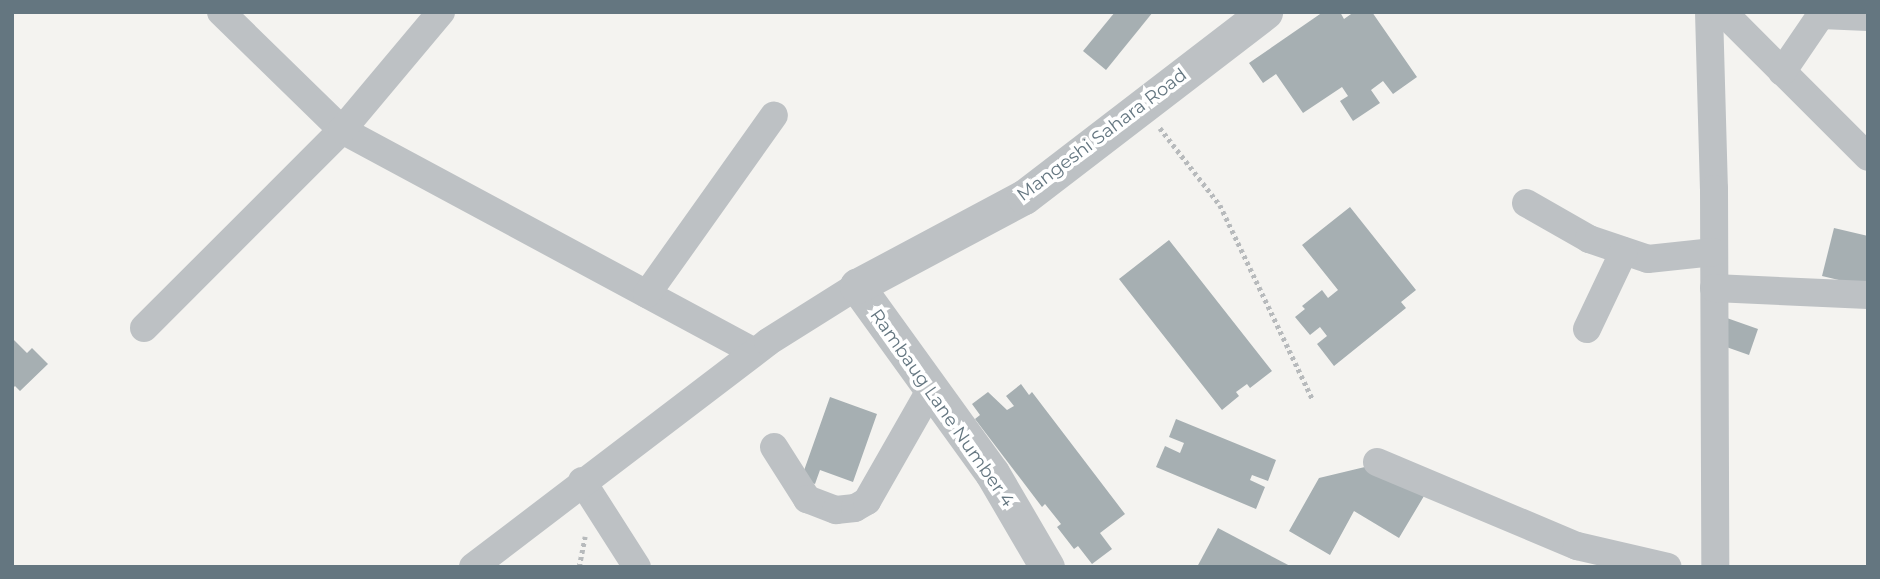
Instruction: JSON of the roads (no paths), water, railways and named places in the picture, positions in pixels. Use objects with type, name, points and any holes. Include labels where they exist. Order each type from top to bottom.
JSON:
[{"type":"street","points":[[221,12],[342,130],[754,352]]},
{"type":"street","points":[[144,328],[342,130],[441,12]]},
{"type":"street","name":"Mangeshi Sahara Road","points":[[857,286],[1024,197],[1265,12]]},
{"type":"street","points":[[1709,12],[1714,252],[1715,567]]},
{"type":"street","points":[[1723,12],[1868,157]]},
{"type":"street","points":[[1782,72],[1822,14],[1868,17]]},
{"type":"street","points":[[647,294],[774,115]]},
{"type":"street","points":[[1526,203],[1589,239],[1648,259],[1714,252]]},
{"type":"street","points":[[1587,329],[1624,251]]},
{"type":"street","points":[[473,567],[754,352],[857,286]]},
{"type":"street","name":"Rambaug Lane Number 4","points":[[857,286],[992,473],[1047,567]]},
{"type":"street","points":[[1714,288],[1868,295]]},
{"type":"street","points":[[774,447],[807,499],[836,510],[855,508],[867,500],[931,389]]},
{"type":"street","points":[[1377,462],[1577,546],[1668,567]]},
{"type":"street","points":[[582,481],[637,567]]}]
